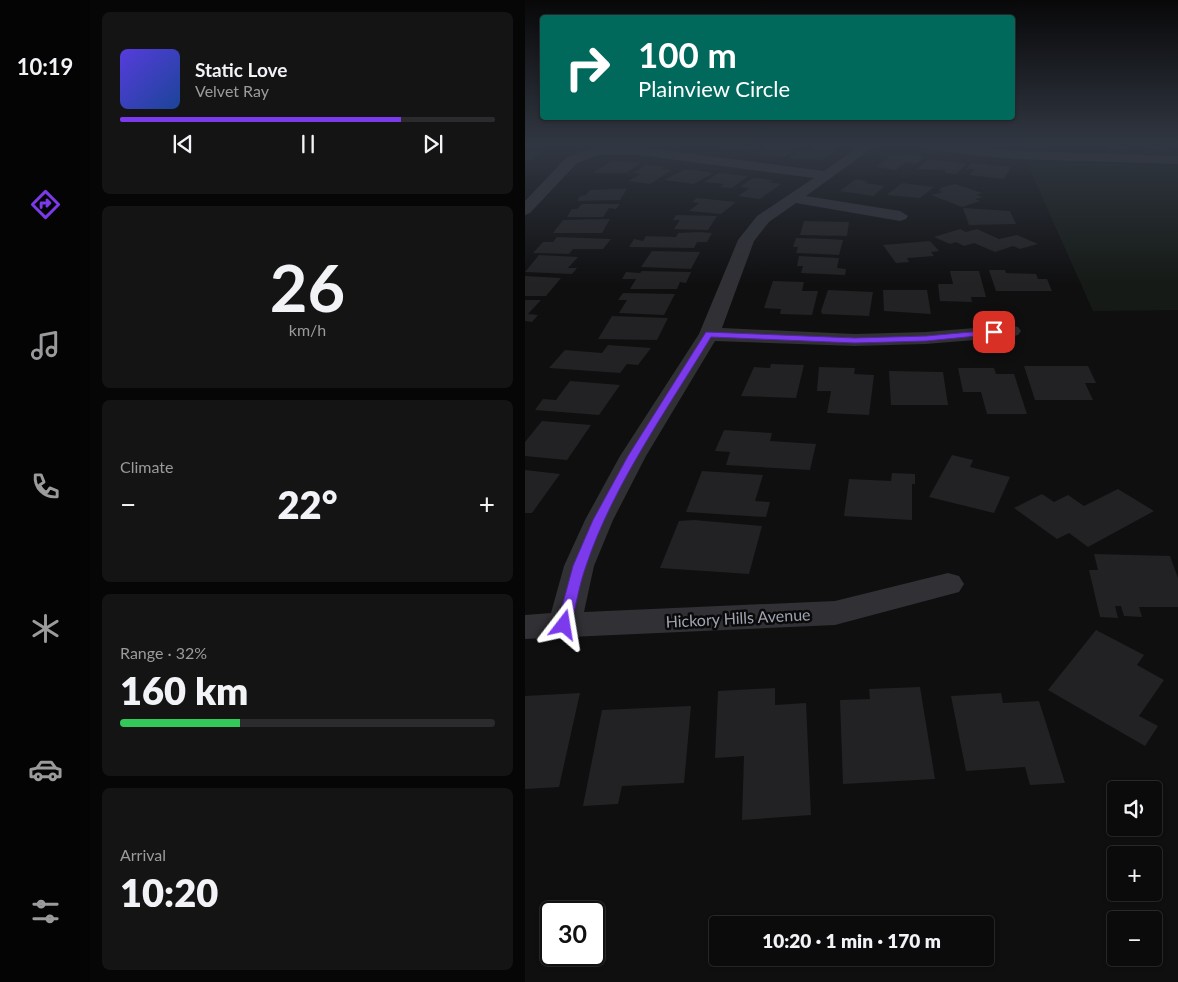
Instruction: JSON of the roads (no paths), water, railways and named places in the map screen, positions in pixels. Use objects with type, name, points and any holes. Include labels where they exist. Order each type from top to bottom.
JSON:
[{"type":"street","points":[[525,210],[542,192]]},
{"type":"street","points":[[564,625],[579,566],[599,520],[633,456],[709,334],[746,240],[763,219],[801,192]]},
{"type":"street","points":[[792,198],[900,216]]},
{"type":"street","points":[[709,334],[855,340],[926,338],[1011,331]]},
{"type":"street","name":"Hickory Hills Avenue","points":[[525,627],[835,613],[948,584]]}]
